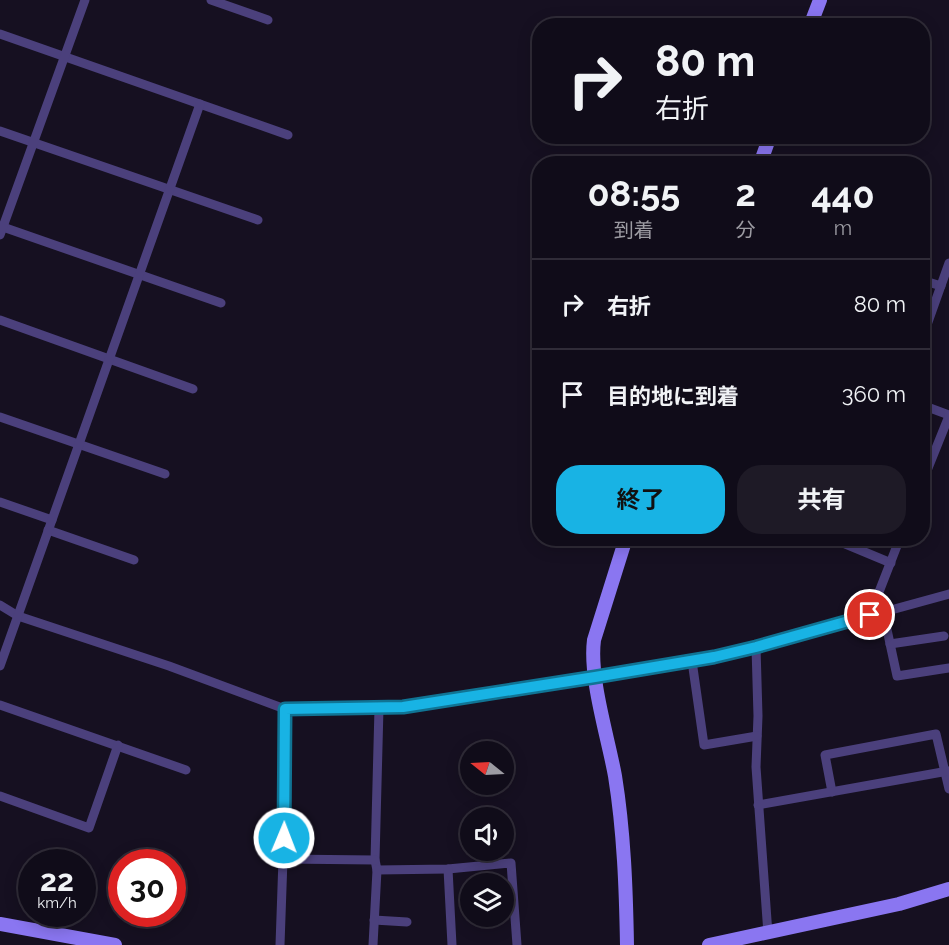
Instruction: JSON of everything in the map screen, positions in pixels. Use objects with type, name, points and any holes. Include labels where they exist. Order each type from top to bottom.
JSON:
[{"type":"street","points":[[85,0],[1,229],[221,303]]},
{"type":"street","points":[[211,0],[268,20]]},
{"type":"street","points":[[813,18],[820,0]]},
{"type":"street","points":[[0,34],[288,135]]},
{"type":"street","points":[[0,666],[200,104]]},
{"type":"street","points":[[0,131],[258,220]]},
{"type":"street","points":[[930,317],[949,263]]},
{"type":"street","points":[[930,283],[941,286]]},
{"type":"street","points":[[0,320],[193,389]]},
{"type":"street","points":[[930,408],[949,415],[930,452]]},
{"type":"street","points":[[0,417],[165,474]]},
{"type":"street","points":[[0,502],[134,560]]},
{"type":"street","points":[[623,546],[594,640],[593,651],[595,677],[615,777],[625,869],[627,945]]},
{"type":"street","points":[[850,546],[891,563]]},
{"type":"street","points":[[870,615],[897,546]]},
{"type":"street","points":[[0,605],[18,616],[169,666],[285,709],[379,708],[403,707],[692,661],[756,647],[949,594]]},
{"type":"street","points":[[883,611],[897,676],[949,668]]},
{"type":"street","points":[[890,644],[944,636]]},
{"type":"street","points":[[756,647],[756,767],[768,934]]},
{"type":"street","points":[[692,661],[704,745],[757,736]]},
{"type":"street","points":[[0,705],[186,770]]},
{"type":"street","points":[[373,945],[379,708]]},
{"type":"street","points":[[280,945],[285,709]]},
{"type":"street","points":[[832,792],[825,755],[936,734],[949,789]]},
{"type":"street","points":[[0,796],[89,828],[118,745]]},
{"type":"street","points":[[758,805],[946,772]]},
{"type":"street","points":[[283,859],[448,869],[511,863],[517,945]]},
{"type":"street","points":[[448,869],[452,945]]},
{"type":"street","points":[[709,945],[899,904],[949,889]]},
{"type":"street","points":[[374,920],[407,922]]},
{"type":"street","points":[[0,924],[115,945]]},
{"type":"route","points":[[284,838],[285,709],[403,707],[539,686],[714,657],[870,615]]}]
